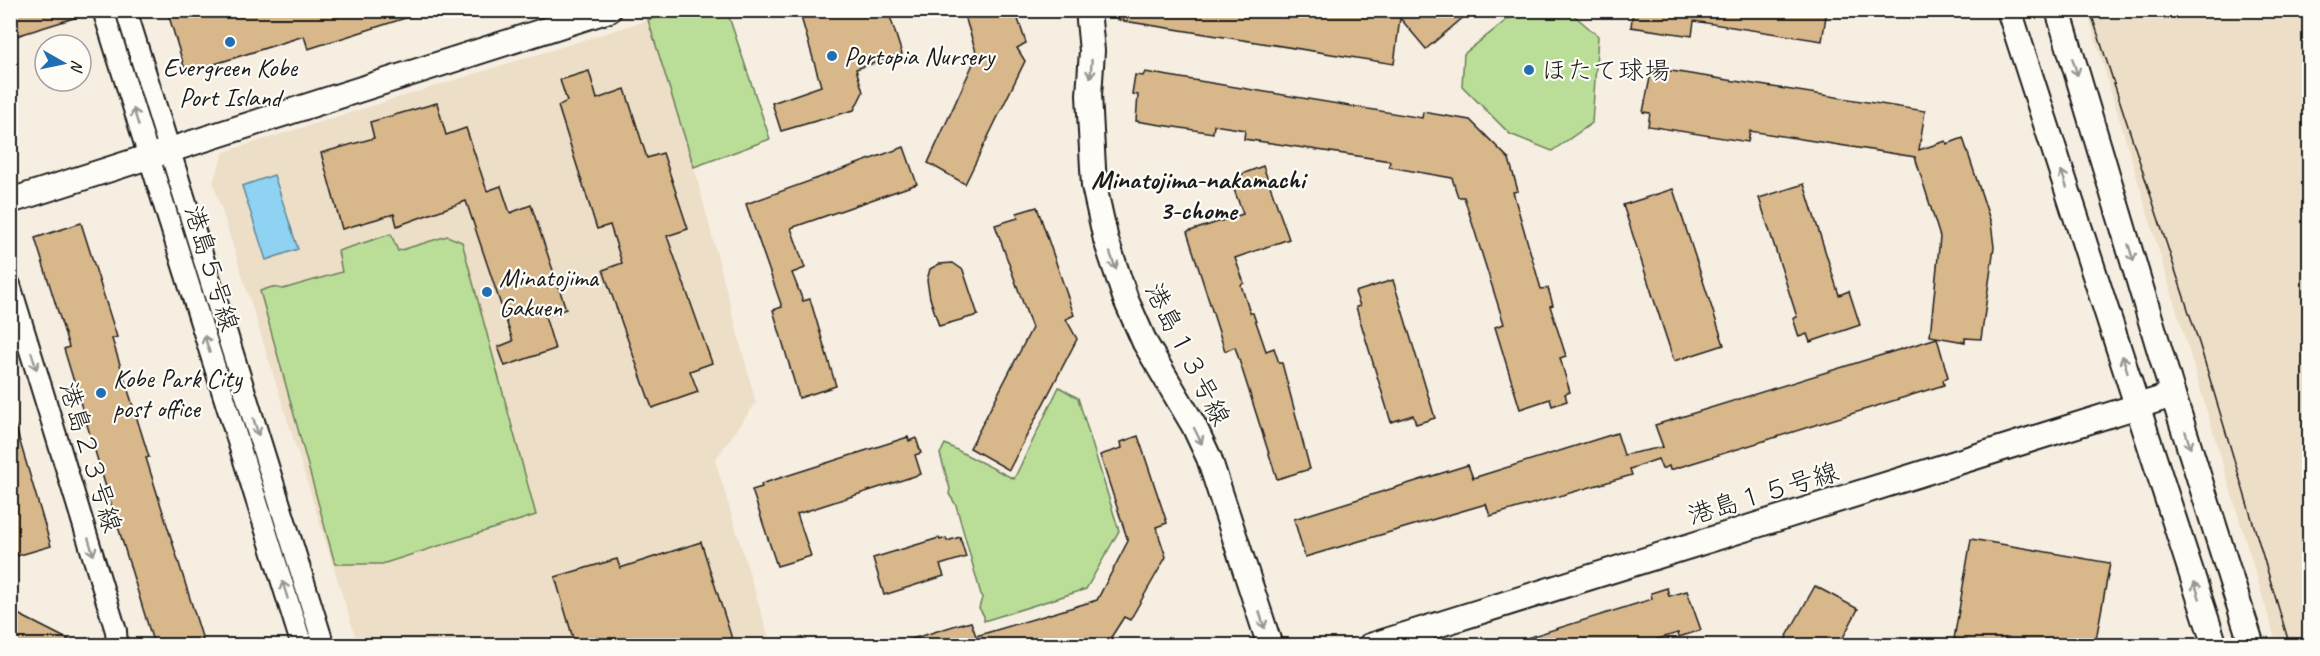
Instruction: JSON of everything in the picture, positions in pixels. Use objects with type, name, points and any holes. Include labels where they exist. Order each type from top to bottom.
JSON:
[{"type":"street","name":"港島５号線","points":[[103,10],[159,152],[324,645]]},
{"type":"street","name":"港島５号線","points":[[126,10],[159,152],[302,645]]},
{"type":"street","points":[[10,201],[609,10]]},
{"type":"street","name":"港島１３号線","points":[[1088,10],[1092,51],[1089,95],[1094,186],[1106,240],[1126,300],[1145,343],[1194,426],[1209,458],[1270,645]]},
{"type":"street","points":[[2009,10],[2215,645]]},
{"type":"street","points":[[2058,10],[2252,645]]},
{"type":"street","name":"港島２３号線","points":[[10,285],[116,631],[117,645]]},
{"type":"street","name":"港島１５号線","points":[[1370,645],[2174,395]]},
{"type":"shaded area","points":[[2087,11],[2309,11],[2309,645],[2277,645]]},
{"type":"shaded area","name":"Minatojima Gakuen","points":[[648,20],[694,167],[756,403],[715,460],[771,645],[358,645],[213,182],[224,152]]},
{"type":"green space","points":[[678,10],[727,11],[770,139],[694,167],[648,20]]},
{"type":"green space","name":"ほたて球場","points":[[1518,11],[1569,11],[1598,36],[1592,123],[1552,151],[1510,134],[1462,86],[1464,54]]},
{"type":"green space","points":[[391,234],[398,251],[447,236],[462,242],[536,515],[382,564],[335,564],[260,291],[272,287],[283,289],[342,272],[338,251]]},
{"type":"green space","points":[[1059,387],[1078,398],[1119,531],[1086,589],[984,621],[979,608],[982,598],[956,505],[949,494],[950,489],[940,454],[945,444],[1014,479]]},
{"type":"water","points":[[274,175],[298,249],[266,260],[242,186]]},
{"type":"building","points":[[10,10],[86,10],[87,14],[10,38]]},
{"type":"building","name":"Evergreen Kobe Port Island","points":[[167,10],[417,10],[418,14],[308,49],[304,36],[186,73]]},
{"type":"building","name":"Portopia Nursery","points":[[799,10],[888,10],[902,54],[856,69],[863,92],[854,110],[781,131],[772,103],[821,86]]},
{"type":"building","points":[[963,10],[1015,10],[1026,43],[1017,48],[1025,61],[965,184],[928,163],[977,55]]},
{"type":"building","points":[[1119,10],[1472,10],[1426,49],[1400,18],[1394,64],[1118,20]]},
{"type":"building","points":[[1633,10],[1827,10],[1822,41],[1694,21],[1692,36],[1631,27]]},
{"type":"building","points":[[1652,68],[1925,111],[1919,150],[1963,138],[1991,223],[1994,247],[1981,339],[1965,338],[1965,342],[1930,336],[1940,237],[1915,157],[1750,131],[1748,142],[1648,126],[1650,113],[1643,112]]},
{"type":"building","points":[[589,71],[597,99],[625,89],[647,158],[663,153],[688,229],[667,236],[712,363],[690,371],[698,392],[652,408],[603,270],[622,263],[610,225],[597,229],[558,106],[567,101],[560,80]]},
{"type":"building","points":[[1145,72],[1422,118],[1423,112],[1470,120],[1509,159],[1518,191],[1513,192],[1541,289],[1548,288],[1553,305],[1550,306],[1566,356],[1560,358],[1570,392],[1565,394],[1567,401],[1552,406],[1550,399],[1520,409],[1495,327],[1504,324],[1464,197],[1458,197],[1452,178],[1389,167],[1390,161],[1244,139],[1245,130],[1214,125],[1213,133],[1136,121],[1138,95],[1132,94],[1135,75],[1143,76]]},
{"type":"building","points":[[437,103],[446,135],[466,128],[487,191],[501,186],[510,213],[531,205],[566,309],[545,316],[555,349],[505,366],[498,347],[513,341],[466,201],[397,226],[394,214],[342,229],[321,153],[374,138],[370,122]]},
{"type":"building","points":[[904,147],[917,184],[791,228],[805,268],[792,273],[803,301],[810,299],[836,386],[799,398],[773,310],[782,307],[746,204]]},
{"type":"building","points":[[1263,166],[1289,239],[1235,258],[1244,283],[1241,285],[1250,313],[1253,313],[1266,351],[1274,348],[1279,363],[1282,363],[1310,469],[1277,479],[1235,347],[1225,351],[1187,232],[1243,214],[1232,184],[1239,182],[1237,176]]},
{"type":"building","points":[[1804,184],[1839,295],[1849,291],[1860,325],[1810,342],[1807,334],[1799,337],[1793,318],[1797,317],[1759,198]]},
{"type":"building","points":[[1673,189],[1724,345],[1674,361],[1623,205]]},
{"type":"building","points":[[1037,207],[1074,315],[1066,319],[1077,339],[1009,470],[970,448],[1032,328],[995,225],[1018,218],[1017,213]]},
{"type":"building","points":[[81,223],[117,337],[112,339],[149,457],[146,458],[203,640],[196,642],[197,645],[154,645],[64,349],[69,347],[35,238]]},
{"type":"building","points":[[953,263],[963,270],[978,315],[939,326],[927,280],[930,269],[939,264]]},
{"type":"building","points":[[1393,280],[1435,418],[1416,424],[1413,415],[1391,422],[1356,307],[1360,306],[1355,292]]},
{"type":"building","points":[[1937,338],[1948,377],[1943,380],[1944,385],[1670,470],[1669,466],[1662,469],[1658,459],[1630,469],[1632,475],[1490,516],[1486,504],[1305,557],[1294,519],[1468,465],[1473,478],[1617,433],[1624,455],[1663,447],[1655,425]]},
{"type":"building","points":[[10,425],[15,425],[51,546],[10,558]]},
{"type":"building","points":[[1138,436],[1167,523],[1156,527],[1166,557],[1130,620],[1124,617],[1108,642],[1097,645],[903,645],[902,642],[963,623],[971,622],[976,636],[1097,600],[1128,541],[1100,455],[1122,448],[1121,442]]},
{"type":"building","points":[[908,437],[909,441],[916,438],[921,453],[915,455],[921,474],[797,514],[811,556],[777,566],[752,490],[762,487],[761,484]]},
{"type":"building","points":[[960,537],[966,557],[940,565],[944,576],[884,595],[873,558],[939,538],[940,540],[946,538],[947,541]]},
{"type":"building","points":[[1971,539],[2110,563],[2095,645],[1993,645],[1954,639]]},
{"type":"building","points":[[701,542],[734,645],[575,645],[555,577],[617,559],[620,568]]},
{"type":"building","points":[[1815,586],[1858,609],[1839,645],[1782,645]]},
{"type":"building","points":[[1667,588],[1669,596],[1687,591],[1701,630],[1679,637],[1678,633],[1638,645],[1514,645],[1514,642],[1652,599],[1651,593]]},
{"type":"building","points":[[10,610],[79,645],[10,645]]},
{"type":"tram line","points":[[2090,10],[2200,346],[2290,646]]},
{"type":"place","name":"Evergreen Kobe Port Island","points":[[230,42]]},
{"type":"place","name":"Portopia Nursery","points":[[832,56]]},
{"type":"place","name":"ほたて球場","points":[[1529,70]]},
{"type":"place","name":"Minatojima Gakuen","points":[[487,292]]},
{"type":"place","name":"Kobe Park City post office","points":[[101,393]]},
{"type":"district","name":"Minatojima-nakamachi 3-chome","points":[[1198,194]]}]
